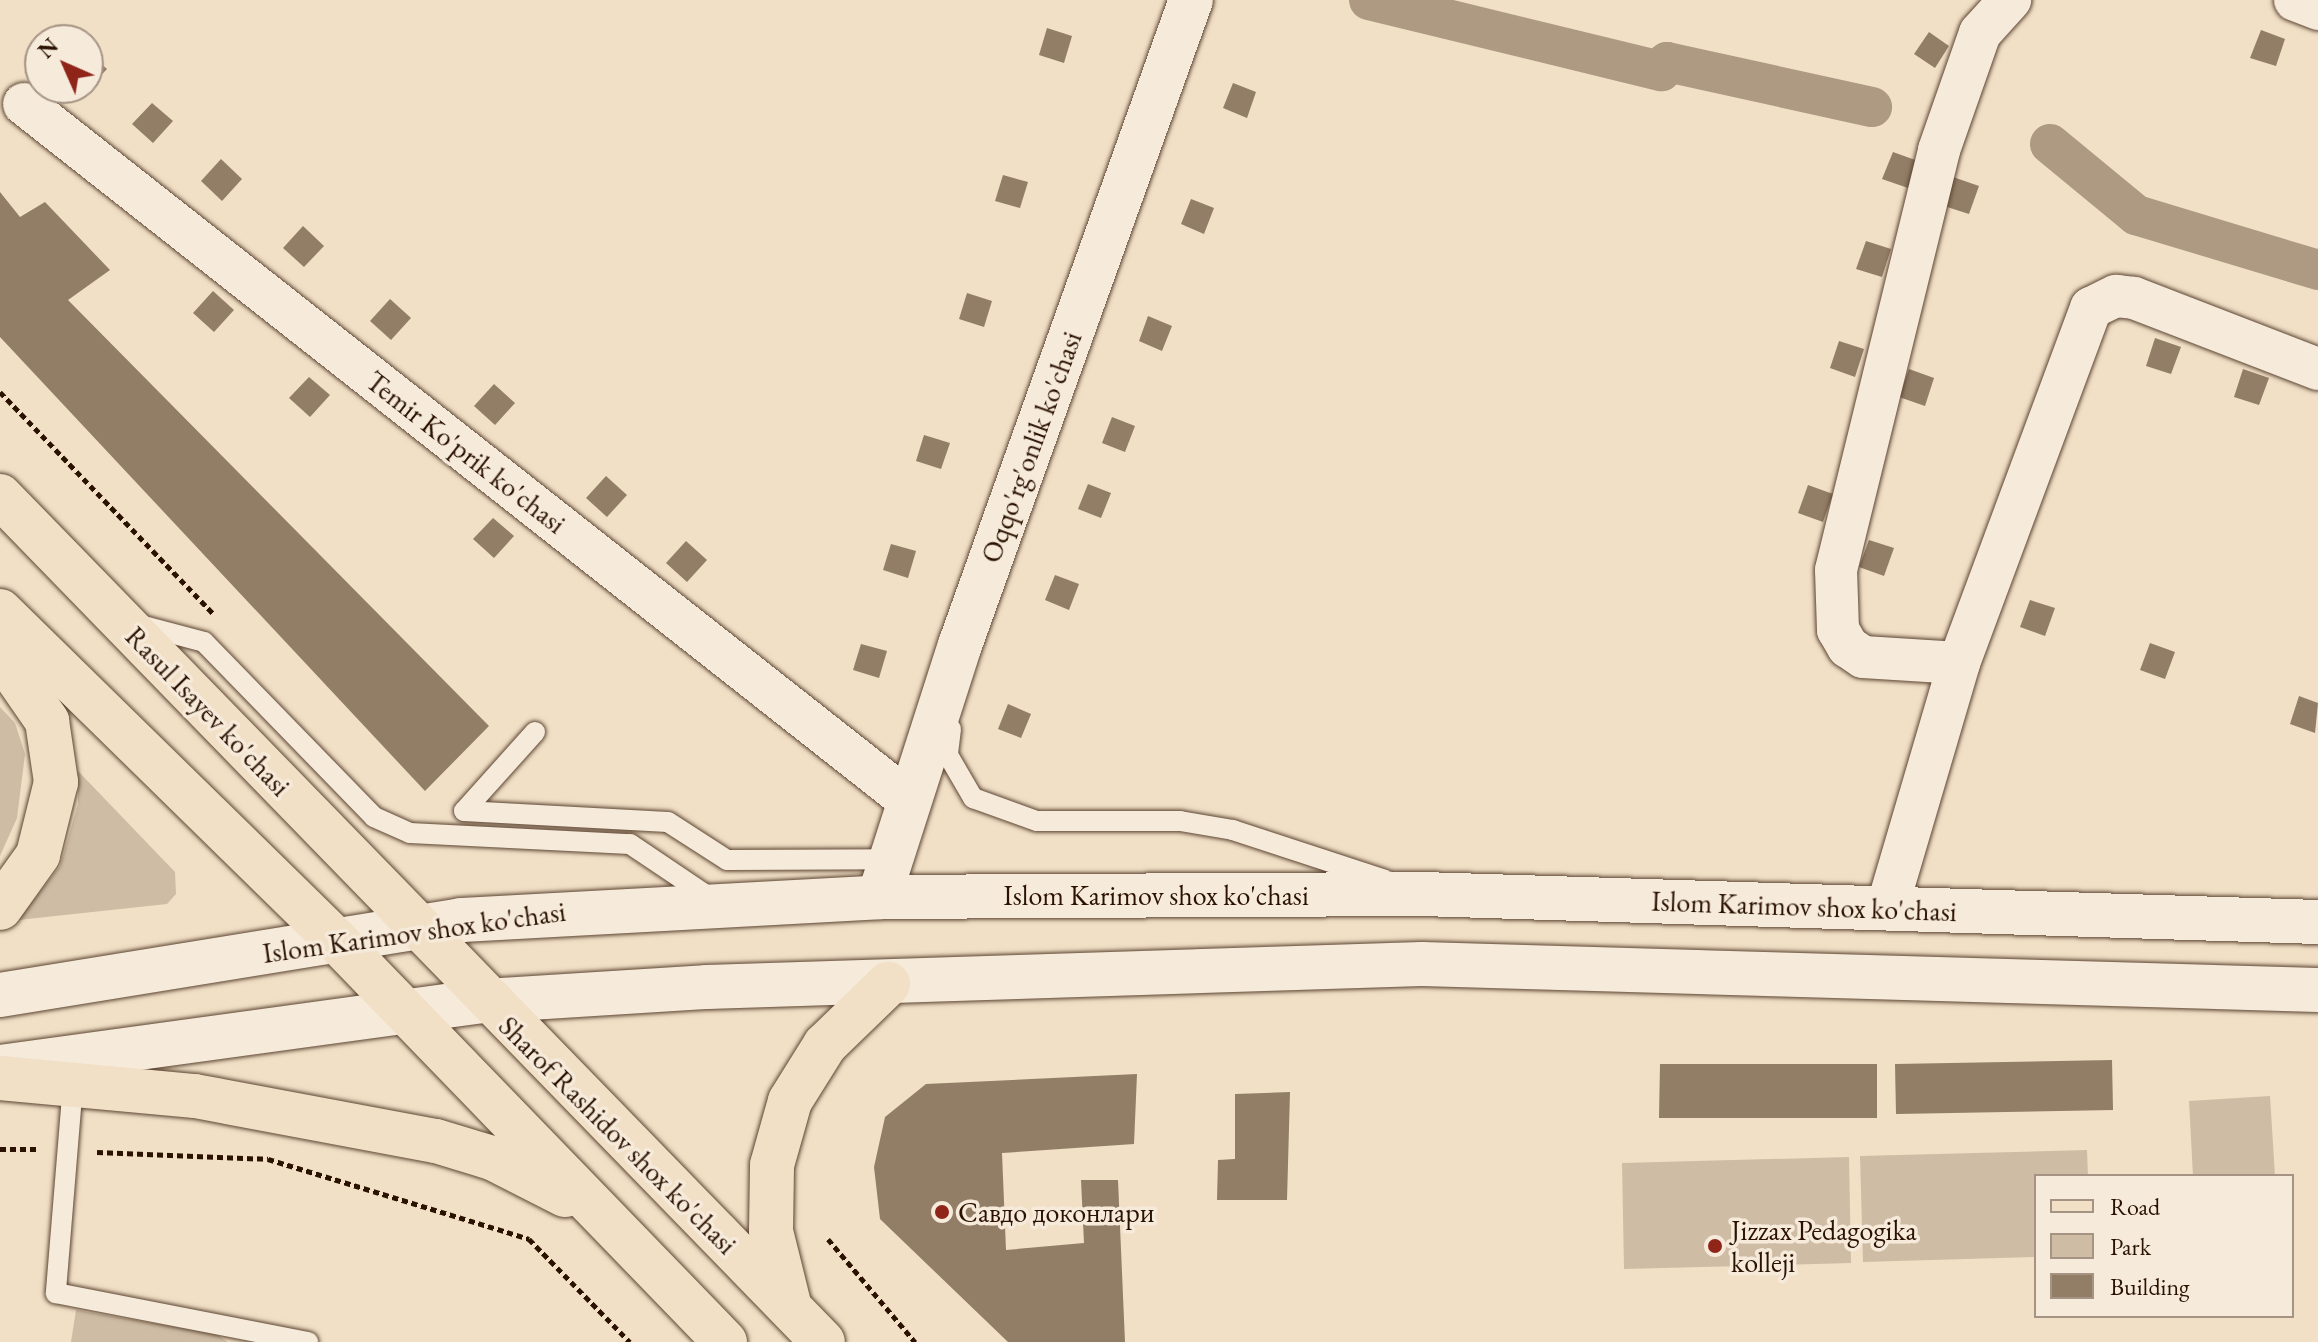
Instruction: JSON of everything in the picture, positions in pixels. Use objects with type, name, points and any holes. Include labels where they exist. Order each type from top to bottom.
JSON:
[{"type":"main road","name":"Oqqo'rg'onlik ko'chasi","points":[[885,878],[960,645],[1191,0]]},
{"type":"main road","name":"Rasul Isayev ko'chasi","points":[[0,496],[416,926]]},
{"type":"main road","points":[[0,611],[337,941],[725,1342]]},
{"type":"main road","points":[[0,653],[56,747],[50,821],[19,890],[0,908]]},
{"type":"main road","name":"Islom Karimov shox ko'chasi","points":[[0,995],[416,926],[718,904],[885,878],[2318,922]]},
{"type":"main road","name":"Sharof Rashidov shox ko'chasi","points":[[416,926],[484,1001],[823,1342]]},
{"type":"main road","points":[[0,1067],[484,1001],[1422,964],[2318,990]]},
{"type":"main road","points":[[790,1306],[771,1231],[772,1165],[790,1101],[825,1045],[888,984]]},
{"type":"main road","points":[[0,1078],[195,1096],[436,1141],[537,1177],[619,1231]]},
{"type":"street","points":[[1959,663],[1863,657],[1848,647],[1838,630],[1836,570],[1939,150],[1980,33],[2010,0]]},
{"type":"street","points":[[2295,0],[2318,9]]},
{"type":"street","name":"Temir Ko'prik ko'chasi","points":[[24,104],[908,800]]},
{"type":"street","points":[[1887,908],[1959,663],[2085,321],[2101,299],[2134,298],[2318,369]]},
{"type":"lane","points":[[121,620],[204,642],[374,817],[410,833],[630,844],[718,904]]},
{"type":"lane","points":[[960,645],[948,755],[973,798],[1037,821],[1180,821],[1233,830],[1422,894]]},
{"type":"lane","points":[[535,732],[464,811],[668,822],[727,860],[885,878]]},
{"type":"lane","points":[[73,1084],[56,1293],[308,1342]]},
{"type":"path","points":[[0,392],[221,622]]},
{"type":"path","points":[[0,1149],[268,1159],[529,1239],[630,1342]]},
{"type":"path","points":[[828,1239],[915,1342]]},
{"type":"green space","points":[[0,707],[15,723],[25,754],[17,818],[0,856]]},
{"type":"green space","points":[[78,771],[175,872],[176,894],[167,904],[18,920],[60,866],[78,804]]},
{"type":"green space","points":[[2270,1096],[2275,1174],[2193,1174],[2189,1101]]},
{"type":"green space","points":[[2087,1150],[2088,1174],[2034,1174],[2034,1257],[1863,1262],[1860,1156]]},
{"type":"green space","points":[[1849,1157],[1851,1263],[1624,1269],[1622,1163]]},
{"type":"green space","points":[[76,1310],[216,1334],[228,1342],[71,1342]]},
{"type":"building","points":[[1047,28],[1072,36],[1064,63],[1039,55]]},
{"type":"building","points":[[2261,30],[2285,39],[2276,66],[2250,58]]},
{"type":"building","points":[[1929,32],[1949,46],[1935,68],[1914,54]]},
{"type":"building","points":[[1233,83],[1256,92],[1247,118],[1223,108]]},
{"type":"building","points":[[152,103],[173,121],[153,143],[132,124]]},
{"type":"building","points":[[1893,152],[1918,161],[1908,188],[1882,179]]},
{"type":"building","points":[[221,159],[242,179],[222,201],[201,181]]},
{"type":"building","points":[[1003,175],[1028,182],[1020,208],[995,201]]},
{"type":"building","points":[[1953,177],[1979,186],[1969,214],[1944,206]]},
{"type":"building","points":[[0,192],[20,217],[45,202],[110,270],[68,300],[489,726],[425,791],[0,337]]},
{"type":"building","points":[[1191,199],[1214,208],[1204,234],[1181,224]]},
{"type":"building","points":[[303,226],[324,246],[304,267],[283,248]]},
{"type":"building","points":[[1866,241],[1891,249],[1882,277],[1856,269]]},
{"type":"building","points":[[213,291],[234,310],[214,332],[193,313]]},
{"type":"building","points":[[967,293],[992,301],[984,327],[959,319]]},
{"type":"building","points":[[390,299],[411,318],[391,340],[370,321]]},
{"type":"building","points":[[1148,316],[1172,326],[1162,351],[1139,341]]},
{"type":"building","points":[[2155,338],[2181,347],[2171,374],[2146,366]]},
{"type":"building","points":[[1839,341],[1864,349],[1855,377],[1830,368]]},
{"type":"building","points":[[1909,369],[1934,378],[1925,406],[1899,397]]},
{"type":"building","points":[[2243,369],[2269,378],[2259,405],[2234,397]]},
{"type":"building","points":[[309,377],[330,395],[310,417],[289,398]]},
{"type":"building","points":[[494,384],[515,403],[495,425],[474,406]]},
{"type":"building","points":[[1112,417],[1135,426],[1125,452],[1102,443]]},
{"type":"building","points":[[924,435],[950,443],[941,469],[916,461]]},
{"type":"building","points":[[606,476],[627,495],[607,517],[586,498]]},
{"type":"building","points":[[1088,484],[1111,493],[1101,518],[1078,509]]},
{"type":"building","points":[[1808,485],[1833,494],[1823,522],[1798,513]]},
{"type":"building","points":[[493,518],[514,536],[494,558],[473,539]]},
{"type":"building","points":[[1869,540],[1894,548],[1884,576],[1859,567]]},
{"type":"building","points":[[686,541],[707,560],[687,582],[666,563]]},
{"type":"building","points":[[891,544],[916,551],[908,578],[883,570]]},
{"type":"building","points":[[1055,575],[1079,584],[1069,610],[1045,600]]},
{"type":"building","points":[[2030,600],[2055,608],[2045,636],[2020,627]]},
{"type":"building","points":[[2150,643],[2175,652],[2165,679],[2140,670]]},
{"type":"building","points":[[861,644],[887,651],[879,678],[853,670]]},
{"type":"building","points":[[2299,696],[2318,703],[2315,733],[2290,724]]},
{"type":"building","points":[[1008,704],[1031,714],[1021,738],[998,729]]},
{"type":"building","points":[[2112,1060],[2113,1110],[1896,1114],[1895,1064]]},
{"type":"building","points":[[1660,1064],[1877,1064],[1877,1118],[1659,1118]]},
{"type":"building","name":"Cавдо доконлари","points":[[1137,1074],[1134,1144],[1002,1153],[1006,1250],[1084,1243],[1081,1180],[1118,1180],[1125,1342],[1008,1342],[880,1219],[874,1167],[885,1117],[926,1084]]},
{"type":"building","points":[[1290,1092],[1287,1200],[1217,1200],[1218,1160],[1235,1159],[1235,1094]]},
{"type":"waterway","points":[[1369,0],[1661,71],[1667,62],[1872,107]]},
{"type":"waterway","points":[[2050,144],[2136,215],[2318,270]]},
{"type":"place","name":"Cавдо доконлари","points":[[942,1212]]},
{"type":"place","name":"Jizzax Pedagogika kolleji","points":[[1715,1246]]}]
